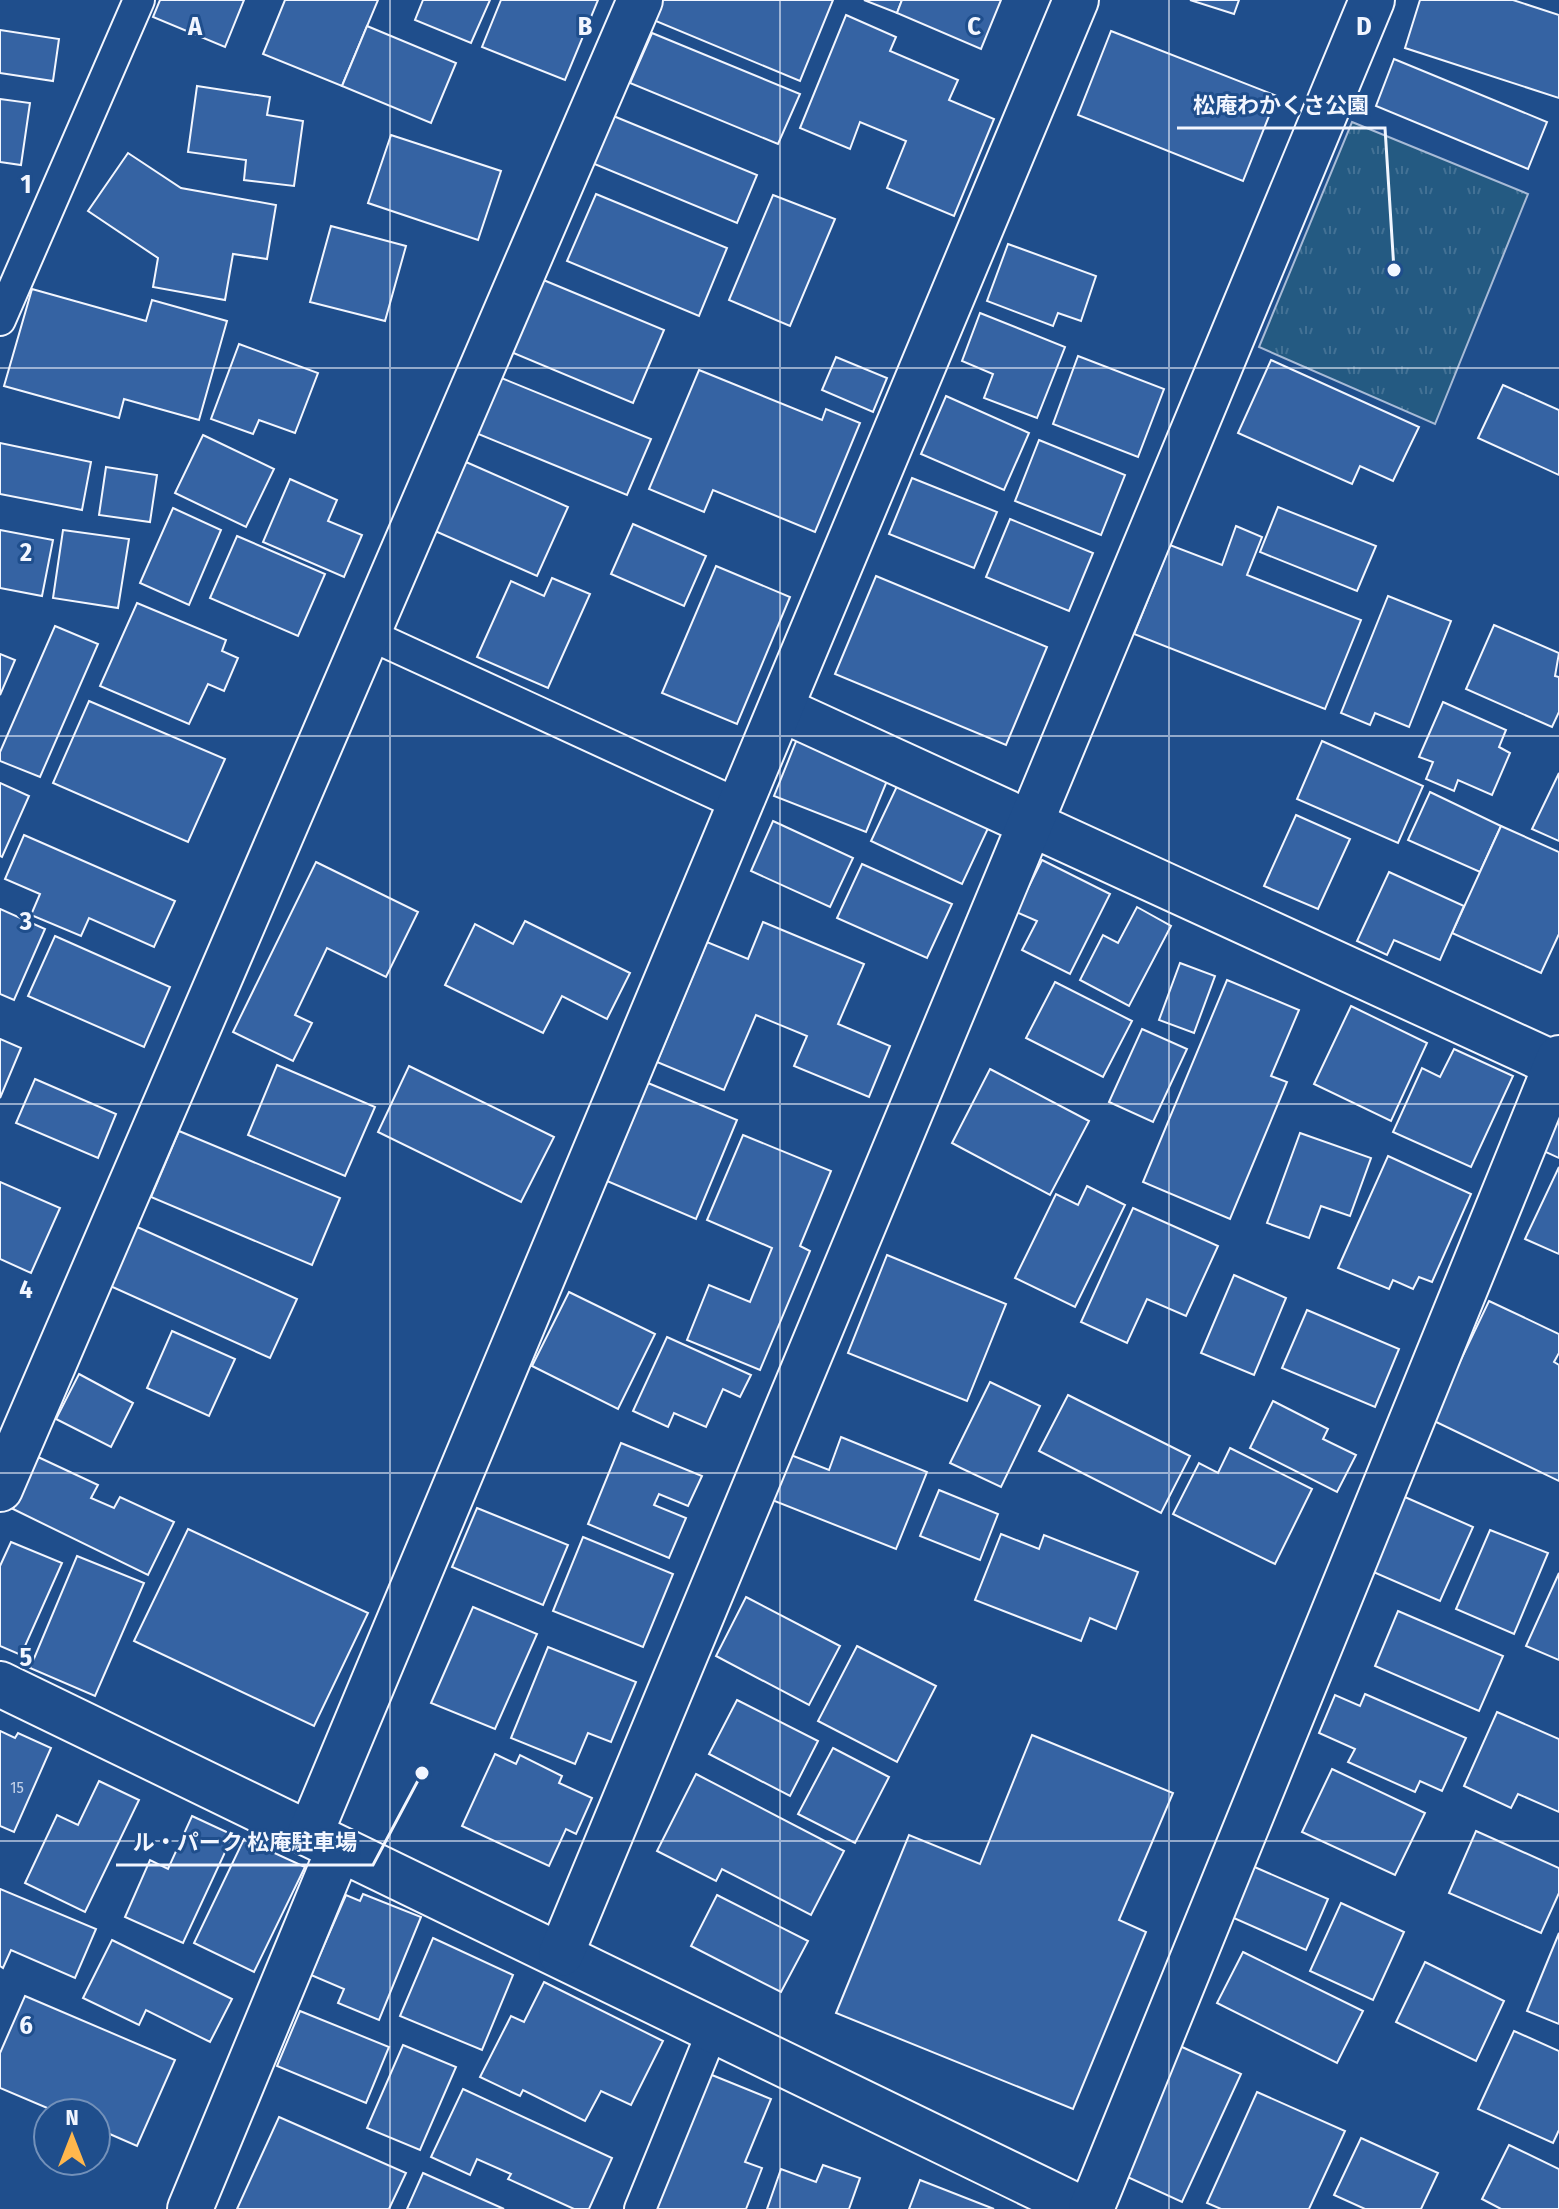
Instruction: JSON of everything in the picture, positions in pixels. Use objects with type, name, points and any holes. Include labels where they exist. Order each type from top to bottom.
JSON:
[{"type":"street","points":[[0,1489],[640,0]]},
{"type":"street","points":[[190,2209],[325,1841],[740,805],[1076,0]]},
{"type":"street","points":[[561,1954],[1372,0]]},
{"type":"street","points":[[781,709],[1558,1063],[1091,2209]]},
{"type":"street","points":[[0,1684],[1082,2209]]},
{"type":"lane","points":[[0,320],[139,0]]},
{"type":"lane","points":[[368,634],[740,805]]},
{"type":"lane","points":[[640,2209],[713,2030]]},
{"type":"green space","points":[[1352,122],[1528,194],[1435,424],[1259,347]]},
{"type":"building","points":[[160,0],[244,0],[225,47],[153,17]]},
{"type":"building","points":[[285,0],[378,0],[342,86],[263,54]]},
{"type":"building","points":[[423,0],[490,0],[471,43],[415,20]]},
{"type":"building","points":[[501,0],[598,0],[565,80],[482,47]]},
{"type":"building","points":[[659,0],[833,0],[800,81],[651,19]]},
{"type":"building","points":[[864,0],[902,0],[897,13]]},
{"type":"building","points":[[902,0],[1001,0],[981,49],[897,13]]},
{"type":"building","points":[[1190,0],[1239,0],[1234,14]]},
{"type":"building","points":[[1420,0],[1513,0],[1559,15],[1559,98],[1405,48]]},
{"type":"building","points":[[846,15],[896,37],[890,51],[958,80],[949,100],[994,119],[954,216],[887,188],[906,141],[860,122],[850,149],[800,128]]},
{"type":"building","points":[[367,26],[456,63],[431,123],[342,86]]},
{"type":"building","points":[[0,30],[59,39],[53,81],[0,73]]},
{"type":"building","points":[[1111,31],[1277,96],[1243,181],[1078,115]]},
{"type":"building","points":[[652,33],[800,94],[778,144],[630,83]]},
{"type":"building","points":[[1394,59],[1547,122],[1528,169],[1376,106]]},
{"type":"building","points":[[197,86],[270,97],[267,115],[303,121],[294,186],[244,180],[246,160],[188,152]]},
{"type":"building","points":[[0,99],[30,103],[21,165],[0,162]]},
{"type":"building","points":[[611,115],[757,175],[737,223],[592,163]]},
{"type":"building","points":[[391,135],[501,171],[478,240],[368,203]]},
{"type":"building","points":[[128,153],[181,188],[276,205],[267,259],[233,254],[225,300],[153,287],[158,258],[88,211]]},
{"type":"building","points":[[596,194],[727,248],[699,316],[567,261]]},
{"type":"building","points":[[773,195],[835,219],[790,326],[729,300]]},
{"type":"building","points":[[331,226],[406,246],[385,321],[310,302]]},
{"type":"building","points":[[1008,244],[1096,276],[1081,321],[1058,313],[1053,326],[987,301]]},
{"type":"building","points":[[541,279],[664,330],[633,403],[511,352]]},
{"type":"building","points":[[32,289],[146,321],[152,300],[227,321],[199,420],[124,399],[119,418],[4,386]]},
{"type":"building","points":[[980,313],[1065,347],[1037,418],[984,398],[993,374],[962,361]]},
{"type":"building","points":[[239,344],[318,373],[295,433],[259,420],[253,434],[211,419]]},
{"type":"building","points":[[1078,356],[1164,389],[1138,457],[1053,424]]},
{"type":"building","points":[[836,357],[887,378],[873,412],[822,390]]},
{"type":"building","points":[[1271,360],[1419,427],[1393,481],[1360,466],[1352,484],[1238,433]]},
{"type":"building","points":[[699,370],[822,420],[826,409],[860,423],[815,532],[713,490],[704,512],[649,489]]},
{"type":"building","points":[[494,375],[651,439],[627,495],[471,431]]},
{"type":"building","points":[[1503,385],[1559,410],[1559,475],[1478,438]]},
{"type":"building","points":[[946,396],[1029,433],[1004,490],[921,454]]},
{"type":"building","points":[[203,435],[274,469],[246,527],[175,493]]},
{"type":"building","points":[[1039,440],[1125,475],[1101,535],[1015,501]]},
{"type":"building","points":[[0,443],[91,462],[82,510],[0,494]]},
{"type":"building","points":[[466,462],[568,507],[537,576],[435,531]]},
{"type":"building","points":[[106,467],[157,475],[150,522],[99,515]]},
{"type":"building","points":[[912,478],[997,512],[974,568],[889,534]]},
{"type":"building","points":[[290,479],[337,500],[328,521],[362,535],[344,577],[263,542]]},
{"type":"building","points":[[1278,507],[1376,546],[1357,591],[1260,552]]},
{"type":"building","points":[[173,508],[221,530],[189,605],[140,583]]},
{"type":"building","points":[[1010,519],[1093,553],[1069,611],[986,577]]},
{"type":"building","points":[[633,524],[706,556],[684,606],[611,574]]},
{"type":"building","points":[[1236,526],[1262,537],[1247,575],[1361,620],[1325,709],[1134,634],[1170,545],[1222,565]]},
{"type":"building","points":[[0,530],[53,540],[42,596],[0,588]]},
{"type":"building","points":[[63,530],[129,539],[118,608],[53,598]]},
{"type":"building","points":[[237,536],[325,574],[298,636],[210,598]]},
{"type":"building","points":[[716,566],[790,597],[737,724],[662,693]]},
{"type":"building","points":[[876,576],[1047,647],[1006,745],[835,674]]},
{"type":"building","points":[[552,578],[590,594],[548,688],[477,657],[511,581],[544,596]]},
{"type":"building","points":[[1388,596],[1451,621],[1409,727],[1375,713],[1370,725],[1341,713]]},
{"type":"building","points":[[137,603],[226,640],[222,651],[238,658],[224,691],[208,684],[189,724],[100,686]]},
{"type":"building","points":[[1494,625],[1559,653],[1555,676],[1559,677],[1559,712],[1552,727],[1466,689]]},
{"type":"building","points":[[55,626],[98,644],[40,777],[0,761],[0,752]]},
{"type":"building","points":[[0,654],[15,660],[0,695]]},
{"type":"building","points":[[89,701],[225,759],[188,842],[53,783]]},
{"type":"building","points":[[1443,702],[1506,730],[1499,747],[1510,753],[1492,795],[1458,780],[1454,791],[1426,779],[1433,762],[1419,757]]},
{"type":"building","points":[[797,739],[889,776],[866,832],[774,796]]},
{"type":"building","points":[[1322,741],[1423,786],[1398,843],[1297,799]]},
{"type":"building","points":[[1559,773],[1559,841],[1532,829]]},
{"type":"building","points":[[899,782],[990,824],[962,884],[871,841]]},
{"type":"building","points":[[0,783],[29,796],[2,857],[0,856]]},
{"type":"building","points":[[1430,792],[1501,826],[1480,872],[1408,840]]},
{"type":"building","points":[[1296,815],[1350,839],[1318,909],[1264,886]]},
{"type":"building","points":[[773,821],[853,858],[830,907],[751,871]]},
{"type":"building","points":[[1501,826],[1559,852],[1559,934],[1541,973],[1452,933]]},
{"type":"building","points":[[24,835],[175,901],[154,947],[89,918],[81,936],[31,915],[40,894],[5,879]]},
{"type":"building","points":[[1042,860],[1110,894],[1070,974],[1022,950],[1037,921],[1016,912]]},
{"type":"building","points":[[316,862],[418,912],[386,977],[327,948],[295,1015],[312,1023],[293,1061],[233,1032]]},
{"type":"building","points":[[862,864],[952,904],[927,958],[837,918]]},
{"type":"building","points":[[1389,872],[1464,906],[1440,960],[1394,940],[1387,955],[1357,941]]},
{"type":"building","points":[[1137,907],[1171,926],[1129,1006],[1080,980],[1103,935],[1118,943]]},
{"type":"building","points":[[0,909],[45,929],[14,1000],[0,994]]},
{"type":"building","points":[[525,921],[630,973],[607,1019],[562,996],[543,1033],[445,985],[475,924],[513,944]]},
{"type":"building","points":[[763,922],[864,964],[838,1024],[890,1046],[869,1097],[794,1066],[807,1036],[756,1015],[724,1090],[657,1062],[707,942],[748,959]]},
{"type":"building","points":[[55,936],[170,987],[144,1047],[28,996]]},
{"type":"building","points":[[1180,963],[1215,976],[1194,1033],[1159,1020]]},
{"type":"building","points":[[1227,980],[1299,1010],[1271,1076],[1287,1082],[1230,1219],[1143,1182]]},
{"type":"building","points":[[1055,982],[1132,1021],[1103,1077],[1026,1038]]},
{"type":"building","points":[[1351,1006],[1427,1043],[1391,1121],[1314,1084]]},
{"type":"building","points":[[1142,1029],[1187,1049],[1153,1122],[1109,1102]]},
{"type":"building","points":[[0,1039],[21,1048],[0,1098]]},
{"type":"building","points":[[1454,1049],[1513,1076],[1471,1167],[1393,1132],[1422,1068],[1440,1077]]},
{"type":"building","points":[[277,1065],[375,1107],[345,1176],[248,1135]]},
{"type":"building","points":[[409,1066],[554,1137],[521,1202],[378,1132]]},
{"type":"building","points":[[990,1069],[1089,1121],[1050,1195],[952,1143]]},
{"type":"building","points":[[35,1079],[116,1114],[98,1158],[16,1123]]},
{"type":"building","points":[[648,1083],[737,1120],[696,1219],[607,1181]]},
{"type":"building","points":[[1550,1119],[1559,1123],[1559,1158],[1537,1148]]},
{"type":"building","points":[[179,1131],[340,1198],[312,1265],[151,1197]]},
{"type":"building","points":[[1300,1133],[1371,1158],[1350,1216],[1321,1206],[1309,1238],[1267,1223]]},
{"type":"building","points":[[743,1135],[831,1171],[800,1246],[810,1251],[760,1370],[687,1340],[709,1285],[750,1302],[772,1248],[707,1220]]},
{"type":"building","points":[[1388,1156],[1471,1194],[1432,1282],[1419,1277],[1413,1289],[1393,1280],[1389,1289],[1338,1268]]},
{"type":"building","points":[[1559,1167],[1559,1254],[1525,1239]]},
{"type":"building","points":[[0,1182],[60,1208],[31,1273],[0,1259]]},
{"type":"building","points":[[1087,1186],[1125,1205],[1075,1307],[1015,1278],[1056,1194],[1078,1205]]},
{"type":"building","points":[[1133,1208],[1218,1246],[1186,1316],[1147,1299],[1127,1343],[1081,1322]]},
{"type":"building","points":[[135,1226],[297,1299],[270,1358],[108,1285]]},
{"type":"building","points":[[887,1255],[1006,1304],[967,1401],[848,1353]]},
{"type":"building","points":[[1234,1275],[1286,1298],[1254,1375],[1201,1353]]},
{"type":"building","points":[[569,1292],[655,1334],[618,1409],[532,1366]]},
{"type":"building","points":[[1489,1301],[1559,1334],[1559,1353],[1554,1362],[1559,1365],[1559,1481],[1432,1420]]},
{"type":"building","points":[[1307,1310],[1399,1349],[1375,1407],[1282,1368]]},
{"type":"building","points":[[172,1331],[235,1359],[209,1416],[147,1388]]},
{"type":"building","points":[[667,1337],[751,1375],[740,1397],[723,1389],[706,1427],[674,1413],[668,1427],[633,1411]]},
{"type":"building","points":[[79,1374],[133,1403],[111,1447],[56,1419]]},
{"type":"building","points":[[990,1382],[1040,1406],[1001,1487],[950,1463]]},
{"type":"building","points":[[1068,1395],[1190,1456],[1161,1513],[1039,1451]]},
{"type":"building","points":[[1273,1401],[1328,1429],[1323,1439],[1356,1455],[1337,1492],[1250,1448]]},
{"type":"building","points":[[841,1437],[927,1472],[896,1549],[772,1500],[791,1455],[829,1470]]},
{"type":"building","points":[[621,1443],[702,1476],[688,1506],[659,1494],[654,1505],[686,1518],[669,1558],[588,1524]]},
{"type":"building","points":[[1230,1448],[1312,1489],[1275,1564],[1173,1514],[1199,1463],[1218,1473]]},
{"type":"building","points":[[38,1457],[98,1485],[91,1498],[114,1508],[120,1497],[174,1522],[148,1575],[13,1509]]},
{"type":"building","points":[[939,1490],[998,1514],[980,1560],[920,1536]]},
{"type":"building","points":[[1389,1490],[1473,1527],[1440,1601],[1355,1564]]},
{"type":"building","points":[[477,1508],[568,1545],[543,1605],[452,1567]]},
{"type":"building","points":[[188,1529],[368,1613],[314,1726],[134,1641]]},
{"type":"building","points":[[1490,1530],[1548,1553],[1514,1634],[1456,1609]]},
{"type":"building","points":[[1001,1534],[1039,1549],[1044,1535],[1138,1572],[1116,1629],[1090,1618],[1081,1641],[975,1600]]},
{"type":"building","points":[[583,1537],[673,1574],[643,1647],[553,1611]]},
{"type":"building","points":[[11,1542],[62,1563],[21,1655],[0,1646],[0,1566]]},
{"type":"building","points":[[77,1556],[144,1583],[95,1696],[30,1668]]},
{"type":"building","points":[[1559,1573],[1559,1660],[1526,1646]]},
{"type":"building","points":[[746,1597],[840,1646],[809,1705],[716,1656]]},
{"type":"building","points":[[473,1607],[537,1634],[495,1729],[431,1703]]},
{"type":"building","points":[[1398,1611],[1503,1656],[1479,1711],[1375,1666]]},
{"type":"building","points":[[857,1646],[936,1686],[897,1762],[818,1721]]},
{"type":"building","points":[[548,1647],[636,1682],[611,1742],[588,1733],[575,1764],[511,1738]]},
{"type":"building","points":[[1365,1694],[1466,1738],[1442,1791],[1420,1781],[1415,1792],[1348,1762],[1355,1749],[1319,1733],[1335,1695],[1360,1706]]},
{"type":"building","points":[[737,1700],[818,1741],[790,1796],[709,1754]]},
{"type":"building","points":[[1497,1712],[1559,1739],[1559,1812],[1518,1794],[1511,1808],[1464,1786]]},
{"type":"building","points":[[0,1731],[15,1738],[18,1733],[51,1748],[14,1832],[0,1826]]},
{"type":"building","points":[[1032,1735],[1173,1793],[1119,1920],[1146,1932],[1073,2109],[836,2013],[909,1835],[980,1864]]},
{"type":"building","points":[[833,1748],[889,1777],[855,1843],[798,1814]]},
{"type":"building","points":[[495,1754],[516,1764],[520,1755],[562,1776],[559,1783],[592,1798],[576,1834],[566,1829],[549,1866],[462,1826]]},
{"type":"building","points":[[1332,1769],[1425,1813],[1395,1875],[1302,1832]]},
{"type":"building","points":[[696,1774],[844,1851],[811,1915],[722,1869],[716,1881],[657,1851]]},
{"type":"building","points":[[99,1781],[139,1800],[85,1912],[25,1883],[57,1815],[78,1825]]},
{"type":"building","points":[[192,1816],[233,1835],[183,1943],[125,1917],[150,1860],[168,1869]]},
{"type":"building","points":[[1476,1831],[1559,1868],[1559,1893],[1541,1933],[1449,1893]]},
{"type":"building","points":[[244,1839],[305,1867],[254,1972],[194,1943]]},
{"type":"building","points":[[1250,1865],[1328,1899],[1306,1950],[1227,1915]]},
{"type":"building","points":[[0,1889],[96,1929],[75,1978],[11,1950],[3,1968],[0,1966]]},
{"type":"building","points":[[363,1894],[421,1917],[379,2020],[338,2003],[344,1989],[311,1975],[346,1895],[360,1901]]},
{"type":"building","points":[[717,1895],[808,1941],[781,1992],[691,1946]]},
{"type":"building","points":[[1341,1903],[1404,1932],[1373,2000],[1310,1971]]},
{"type":"building","points":[[1559,1933],[1559,2024],[1527,2011]]},
{"type":"building","points":[[433,1938],[513,1975],[482,2050],[400,2016]]},
{"type":"building","points":[[112,1940],[232,1999],[210,2042],[146,2010],[139,2025],[83,1998]]},
{"type":"building","points":[[1243,1952],[1363,2011],[1337,2063],[1217,2003]]},
{"type":"building","points":[[1425,1962],[1504,2001],[1476,2061],[1396,2022]]},
{"type":"building","points":[[544,1982],[663,2041],[631,2105],[601,2091],[585,2121],[523,2090],[520,2096],[480,2077],[511,2016],[524,2022]]},
{"type":"building","points":[[25,1996],[175,2060],[137,2146],[112,2135],[112,2097],[32,2097],[32,2102],[0,2088],[0,2053]]},
{"type":"building","points":[[300,2011],[389,2047],[366,2103],[277,2066]]},
{"type":"building","points":[[1514,2031],[1559,2051],[1559,2130],[1553,2143],[1478,2109]]},
{"type":"building","points":[[1169,2041],[1241,2074],[1182,2202],[1110,2169]]},
{"type":"building","points":[[403,2045],[456,2067],[420,2150],[367,2128]]},
{"type":"building","points":[[707,2073],[771,2099],[745,2162],[762,2168],[746,2209],[653,2209]]},
{"type":"building","points":[[463,2089],[612,2158],[589,2209],[574,2209],[508,2179],[511,2174],[477,2159],[470,2175],[431,2157]]},
{"type":"building","points":[[1257,2092],[1345,2131],[1309,2209],[1221,2209],[1207,2203]]},
{"type":"building","points":[[279,2117],[406,2173],[389,2209],[237,2209]]},
{"type":"building","points":[[1361,2138],[1438,2173],[1421,2209],[1365,2209],[1334,2195]]},
{"type":"building","points":[[1509,2145],[1559,2169],[1559,2209],[1501,2209],[1482,2199]]},
{"type":"building","points":[[823,2165],[860,2178],[849,2209],[767,2209],[781,2169],[816,2182]]},
{"type":"building","points":[[423,2173],[504,2209],[407,2209]]},
{"type":"building","points":[[920,2180],[994,2209],[909,2209]]},
{"type":"place","name":"松庵わかくさ公園","points":[[1394,270]]},
{"type":"place","name":"ル・パーク 松庵駐車場","points":[[422,1773]]}]
